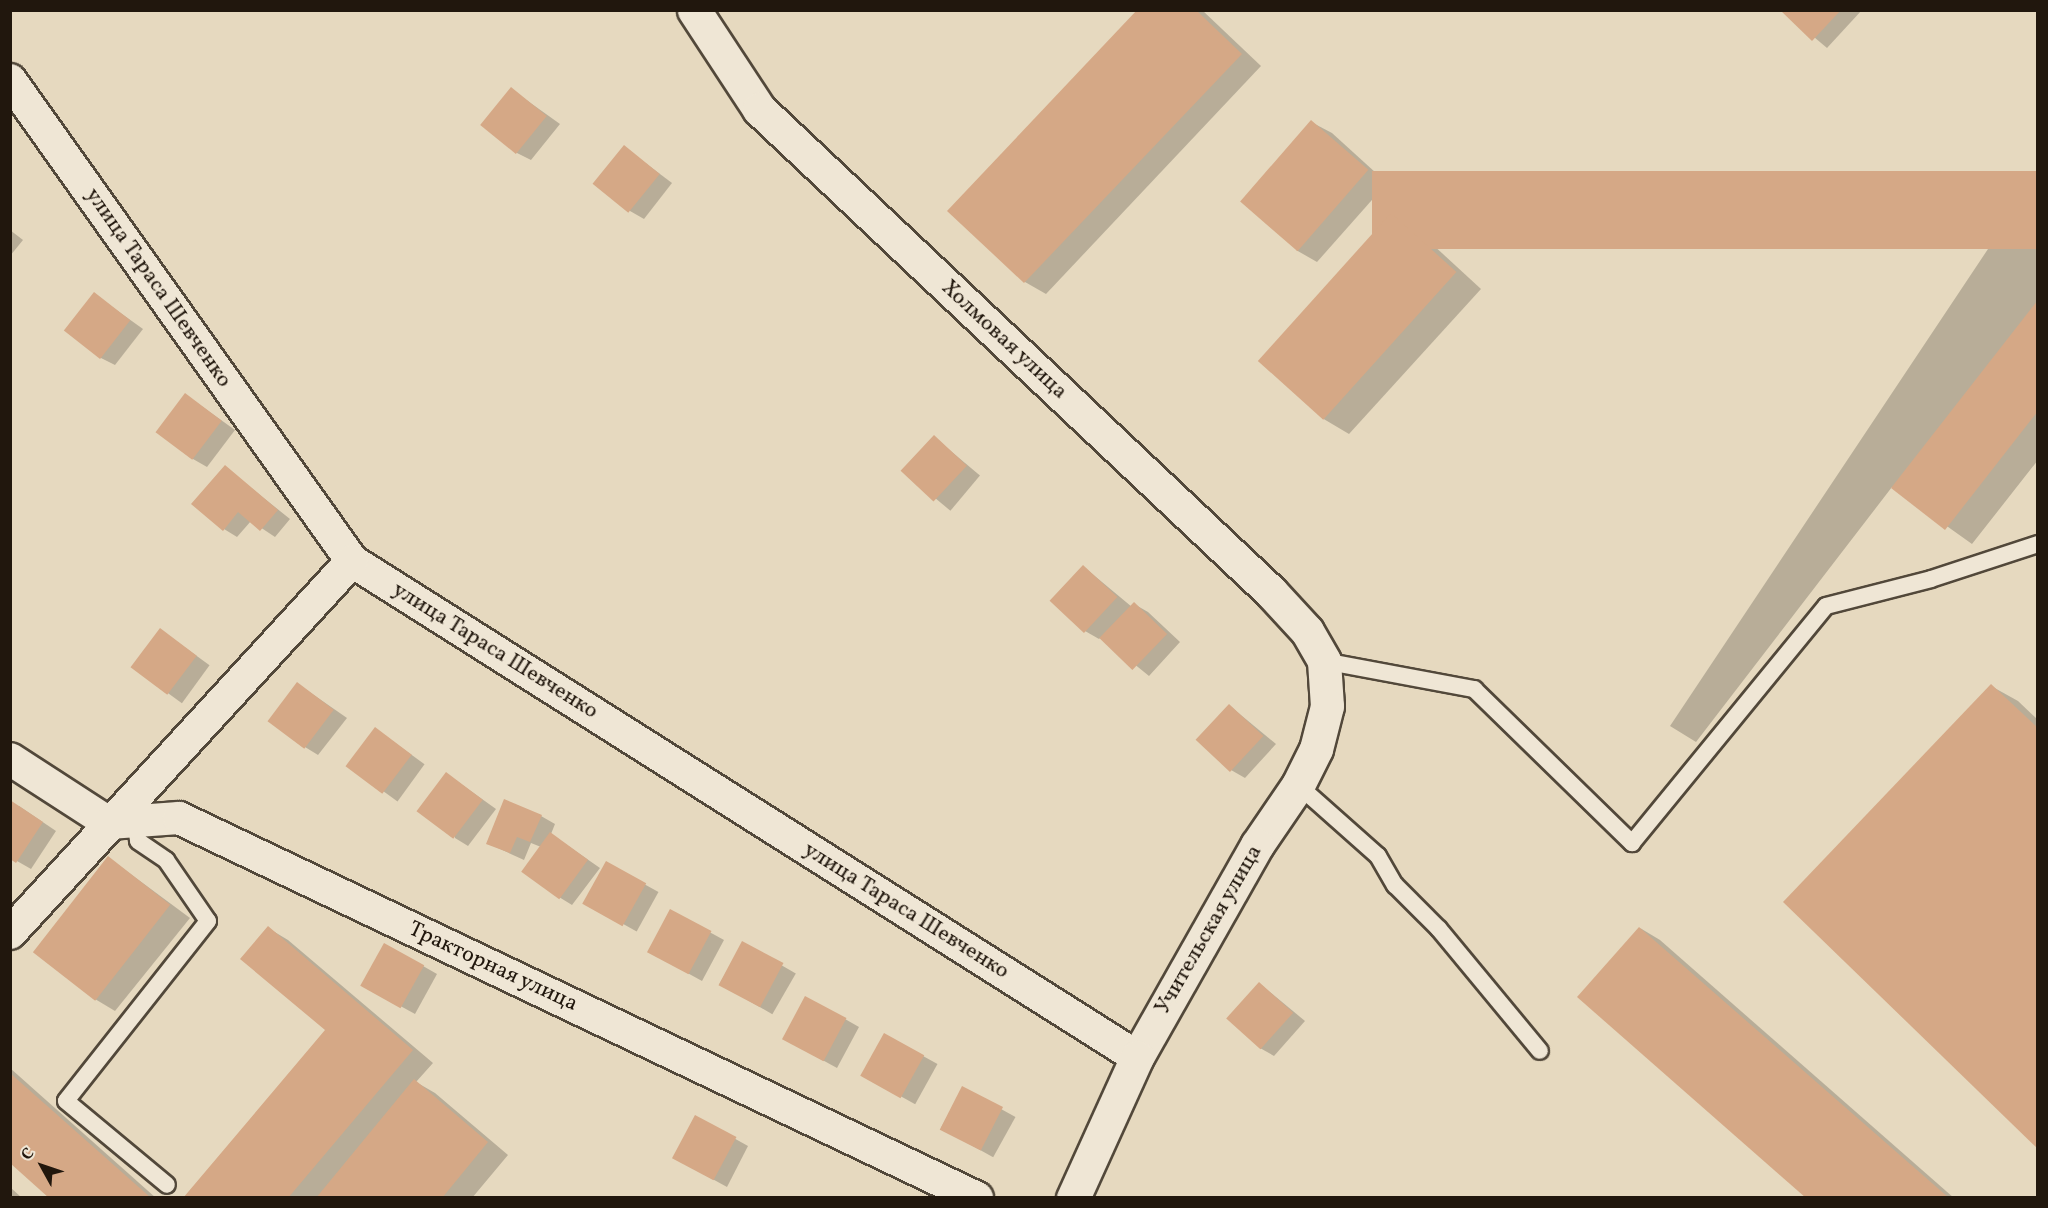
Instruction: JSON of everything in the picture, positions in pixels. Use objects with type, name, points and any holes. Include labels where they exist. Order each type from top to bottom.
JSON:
[{"type":"street","name":"Холмовая улица","points":[[694,10],[759,109],[1270,592],[1307,631],[1324,661]]},
{"type":"street","name":"улица Тараса Шевченко","points":[[10,80],[352,561],[1137,1057]]},
{"type":"street","points":[[10,933],[122,822],[352,561]]},
{"type":"street","name":"Учительская улица","points":[[1079,1195],[1137,1057],[1257,845],[1298,785],[1316,749],[1327,706],[1324,661]]},
{"type":"street","points":[[10,759],[122,822]]},
{"type":"street","name":"Тракторная улица","points":[[122,822],[179,818],[977,1197]]},
{"type":"lane","points":[[1324,661],[1474,689],[1632,843],[1826,606],[1931,579],[2037,544]]},
{"type":"lane","points":[[1298,785],[1378,856],[1395,885],[1439,929],[1540,1051]]},
{"type":"lane","points":[[122,822],[138,841],[166,860],[208,921],[66,1101],[166,1185]]},
{"type":"building","points":[[1137,10],[1196,10],[1242,54],[1024,283],[947,211]]},
{"type":"building","points":[[1780,10],[1841,10],[1812,41]]},
{"type":"building","points":[[511,87],[547,116],[516,154],[480,125]]},
{"type":"building","points":[[1311,120],[1368,170],[1298,251],[1240,202]]},
{"type":"building","points":[[624,145],[660,174],[628,213],[593,184]]},
{"type":"building","points":[[1372,171],[2038,171],[2038,249],[1372,249]]},
{"type":"building","points":[[1391,213],[1456,272],[1323,420],[1258,361]]},
{"type":"building","points":[[94,292],[130,320],[100,359],[64,331]]},
{"type":"building","points":[[2038,300],[2038,411],[1945,530],[1891,488]]},
{"type":"building","points":[[185,393],[222,421],[192,460],[156,432]]},
{"type":"building","points":[[934,435],[967,466],[933,502],[901,471]]},
{"type":"building","points":[[225,465],[278,510],[260,531],[238,512],[223,531],[191,504]]},
{"type":"building","points":[[1083,565],[1117,597],[1084,633],[1050,601]]},
{"type":"building","points":[[1134,602],[1167,634],[1132,670],[1099,638]]},
{"type":"building","points":[[160,628],[197,656],[167,695],[131,667]]},
{"type":"building","points":[[297,682],[334,710],[304,749],[268,721]]},
{"type":"building","points":[[1991,684],[2038,728],[2038,1149],[1783,902]]},
{"type":"building","points":[[1229,704],[1263,736],[1230,772],[1196,740]]},
{"type":"building","points":[[375,727],[412,755],[382,794],[346,766]]},
{"type":"building","points":[[446,772],[483,800],[453,839],[417,811]]},
{"type":"building","points":[[504,799],[542,815],[530,842],[517,837],[510,853],[486,844]]},
{"type":"building","points":[[10,800],[43,822],[16,863],[10,859]]},
{"type":"building","points":[[550,832],[588,860],[559,899],[521,872]]},
{"type":"building","points":[[108,856],[170,905],[95,1001],[33,952]]},
{"type":"building","points":[[606,861],[646,883],[622,926],[582,904]]},
{"type":"building","points":[[670,909],[711,931],[688,974],[647,952]]},
{"type":"building","points":[[268,926],[413,1050],[288,1198],[183,1198],[325,1030],[240,959]]},
{"type":"building","points":[[1639,927],[1949,1198],[1806,1198],[1577,997]]},
{"type":"building","points":[[742,941],[783,963],[760,1007],[719,985]]},
{"type":"building","points":[[384,943],[424,965],[400,1008],[360,986]]},
{"type":"building","points":[[1259,982],[1293,1013],[1260,1049],[1226,1018]]},
{"type":"building","points":[[805,996],[846,1018],[823,1061],[782,1039]]},
{"type":"building","points":[[884,1033],[924,1055],[900,1098],[860,1076]]},
{"type":"building","points":[[10,1073],[151,1198],[49,1198],[10,1163]]},
{"type":"building","points":[[414,1079],[488,1142],[442,1198],[316,1198]]},
{"type":"building","points":[[962,1086],[1003,1107],[981,1151],[940,1130]]},
{"type":"building","points":[[695,1115],[736,1137],[713,1180],[672,1158]]}]
